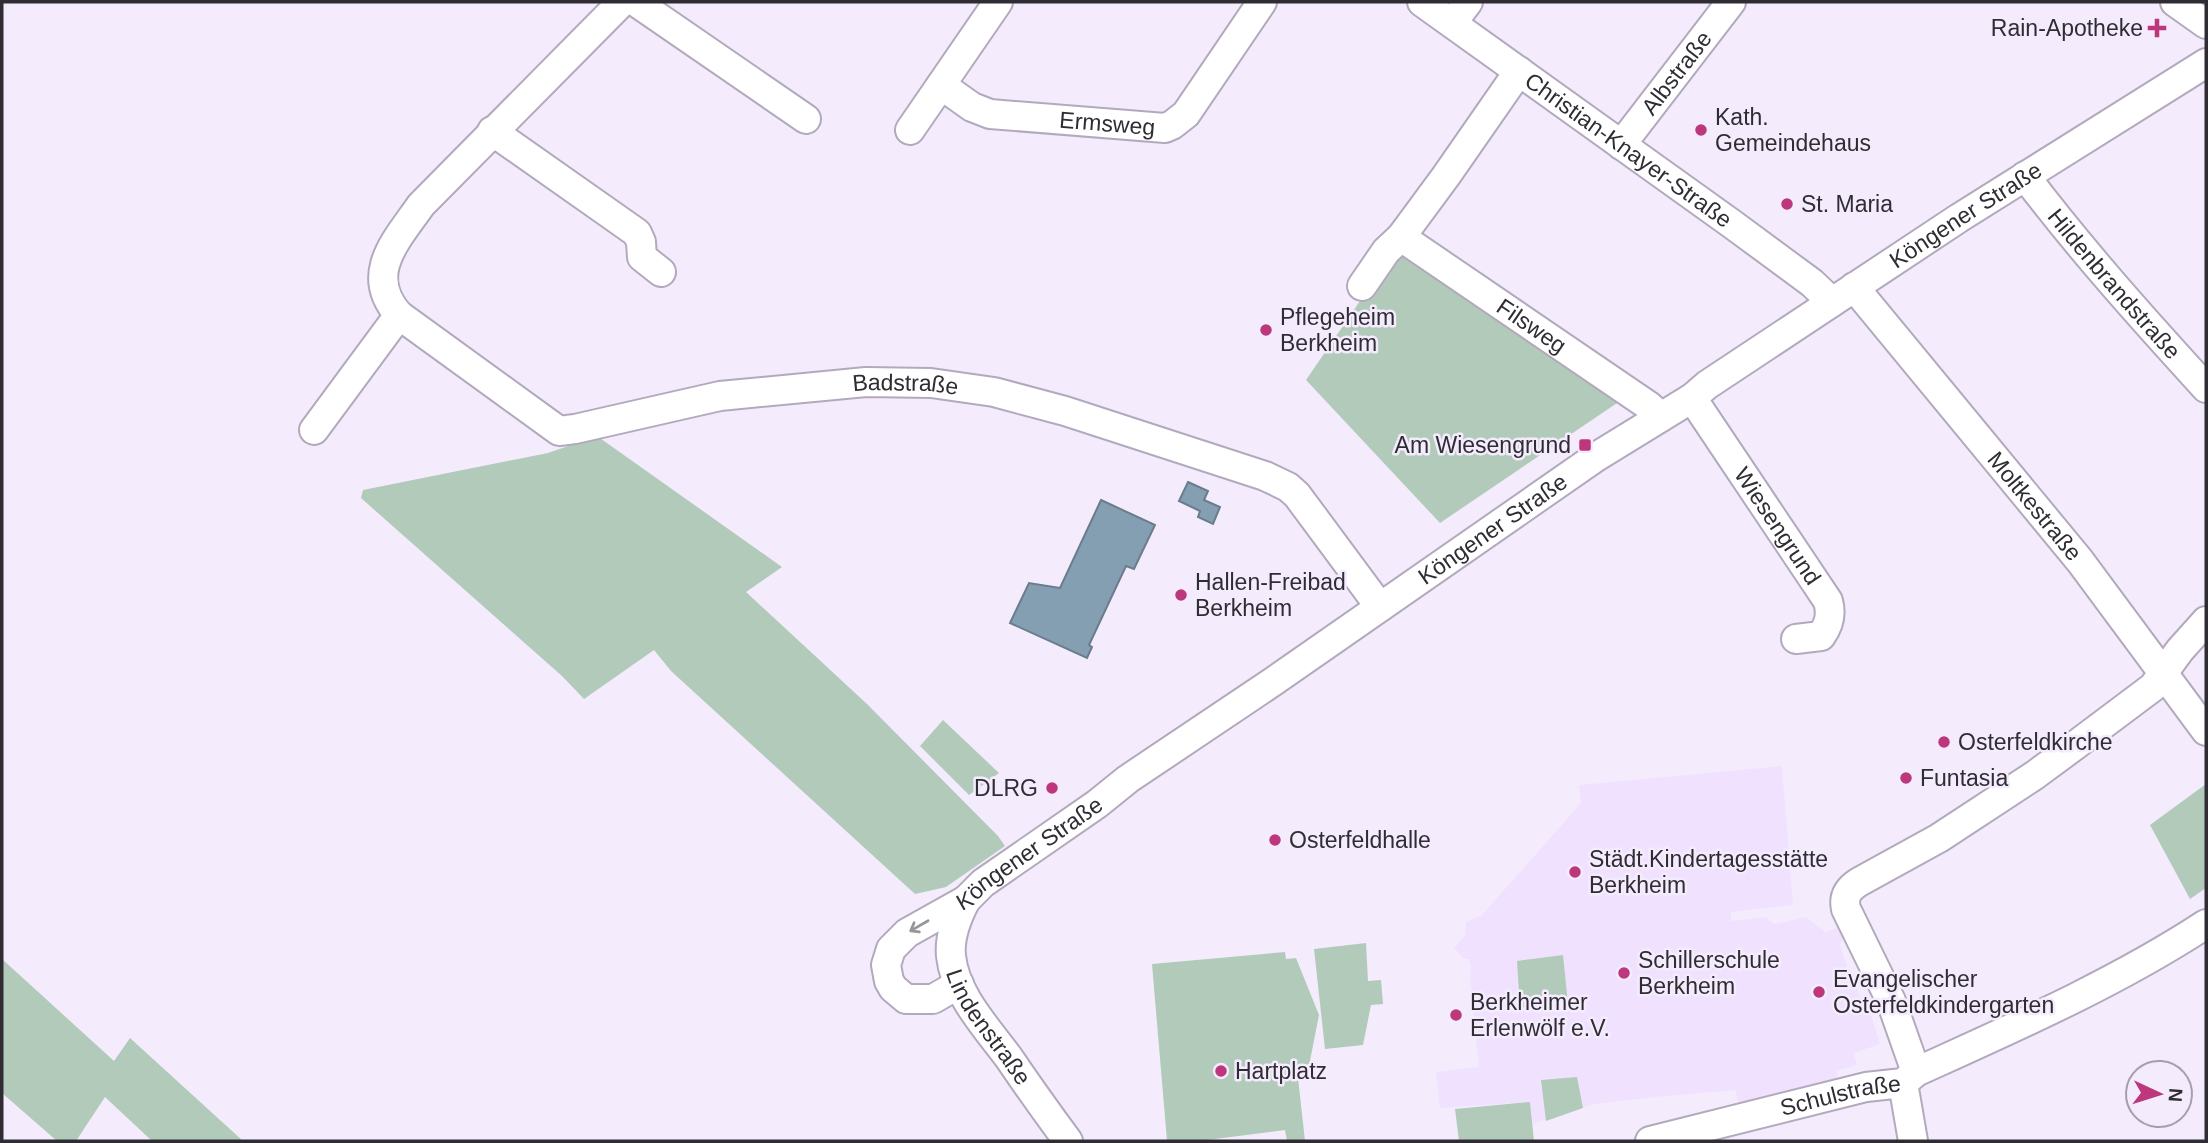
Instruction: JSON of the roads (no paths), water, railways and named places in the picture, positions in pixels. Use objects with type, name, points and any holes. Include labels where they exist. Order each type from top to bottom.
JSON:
[{"type":"street","points":[[622,2],[492,131],[637,233],[642,257],[661,272]]},
{"type":"street","points":[[636,2],[806,119]]},
{"type":"street","points":[[910,130],[998,2]]},
{"type":"street","name":"Ermsweg","points":[[941,85],[972,107],[989,114],[1165,128],[1186,114],[1262,2]]},
{"type":"street","name":"Christian-Knayer-Straße","points":[[1422,2],[1460,13],[1518,71],[1812,283],[1843,295]]},
{"type":"street","name":"Albstraße","points":[[1621,145],[1731,2]]},
{"type":"street","points":[[2175,2],[2206,24]]},
{"type":"street","name":"Köngener Straße","points":[[960,984],[933,999],[906,999],[889,981],[886,965],[891,950],[900,939],[966,900],[983,883],[1097,804],[1128,779],[1596,457],[1692,398],[1707,385],[2025,176],[2206,63]]},
{"type":"street","points":[[1362,286],[1387,251],[1401,237],[1518,71]]},
{"type":"street","name":"Badstraße","points":[[492,131],[421,205],[390,250],[383,273],[385,295],[399,315],[559,431],[720,397],[866,382],[961,386],[1065,411],[1256,473],[1287,487],[1306,506],[1380,607]]},
{"type":"street","name":"Hildenbrandstraße","points":[[2025,176],[2103,273],[2206,388]]},
{"type":"street","name":"Filsweg","points":[[1401,237],[1661,416]]},
{"type":"street","name":"Moltkestraße","points":[[1843,295],[2080,561],[2165,672],[2206,731]]},
{"type":"street","points":[[314,430],[399,315]]},
{"type":"street","name":"Wiesengrund","points":[[1692,398],[1828,601],[1830,617],[1821,636],[1796,639]]},
{"type":"street","points":[[1913,1141],[1910,1077],[1903,1030],[1887,991],[1846,909],[1845,896],[1852,886],[1939,838],[2035,775],[2153,687],[2180,650],[2206,621]]},
{"type":"street","name":"Lindenstraße","points":[[966,900],[959,913],[951,942],[951,956],[960,984],[976,1014],[1068,1141]]},
{"type":"street","name":"Schulstraße","points":[[1650,1141],[1910,1077],[2070,1000],[2206,924]]},
{"type":"water","points":[[1188,482],[1208,491],[1204,500],[1220,507],[1213,524],[1198,517],[1200,511],[1179,501]]},
{"type":"water","points":[[1101,500],[1155,525],[1134,569],[1126,566],[1089,645],[1092,647],[1087,658],[1010,623],[1029,583],[1060,588]]},
{"type":"place","name":"Rain-Apotheke","points":[[2157,28]]},
{"type":"place","name":"Kath. Gemeindehaus","points":[[1701,130]]},
{"type":"place","name":"St. Maria","points":[[1787,204]]},
{"type":"place","name":"Pflegeheim Berkheim","points":[[1266,330]]},
{"type":"place","name":"Am Wiesengrund","points":[[1585,445]]},
{"type":"place","name":"Hallen-Freibad Berkheim","points":[[1181,595]]},
{"type":"place","name":"Osterfeldkirche","points":[[1944,742]]},
{"type":"place","name":"Funtasia","points":[[1906,778]]},
{"type":"place","name":"DLRG","points":[[1052,788]]},
{"type":"place","name":"Osterfeldhalle","points":[[1275,840]]},
{"type":"place","name":"Städt.Kindertagesstätte Berkheim","points":[[1575,872]]},
{"type":"place","name":"Schillerschule Berkheim","points":[[1624,973]]},
{"type":"place","name":"Evangelischer Osterfeldkindergarten","points":[[1819,992]]},
{"type":"place","name":"Berkheimer Erlenwölf e.V.","points":[[1456,1015]]},
{"type":"place","name":"Hartplatz","points":[[1221,1071]]}]
